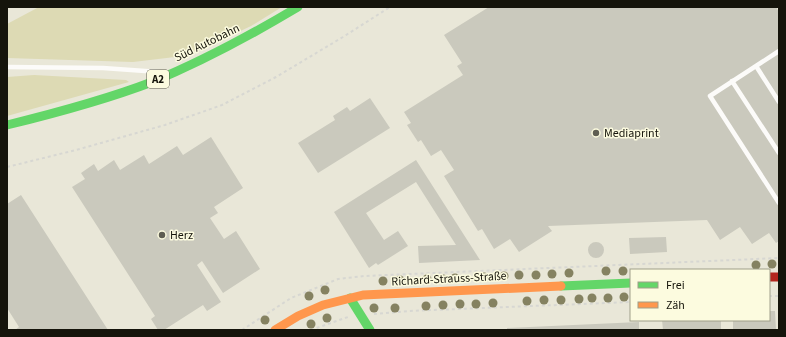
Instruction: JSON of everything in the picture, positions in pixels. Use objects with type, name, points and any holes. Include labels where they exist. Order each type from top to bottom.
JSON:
[{"type":"main road","name":"Süd Autobahn","points":[[7,125],[72,108],[130,90],[173,73],[219,52],[270,25],[298,7]]},
{"type":"main road","name":"Richard-Strauss-Straße","points":[[275,330],[300,315],[326,304],[375,294],[630,283]]},
{"type":"main road","points":[[350,298],[370,330]]},
{"type":"lane","points":[[779,51],[712,94],[710,98],[779,203]]},
{"type":"lane","points":[[756,66],[779,102]]},
{"type":"lane","points":[[7,67],[103,68],[173,73]]},
{"type":"lane","points":[[732,81],[779,153]]},
{"type":"path","points":[[7,166],[76,150],[165,125],[222,105],[276,77],[390,7]]},
{"type":"path","points":[[242,330],[291,298],[338,279],[364,276],[779,258]]},
{"type":"path","points":[[311,330],[352,315],[410,311],[630,302]]},
{"type":"shaded area","points":[[39,7],[282,7],[251,26],[211,45],[175,57],[133,62],[7,58],[7,24]]},
{"type":"shaded area","points":[[34,75],[126,80],[129,82],[7,116],[7,77]]},
{"type":"building","name":"Mediaprint","points":[[489,7],[776,7],[779,12],[779,241],[776,243],[769,233],[752,244],[740,227],[720,240],[707,220],[548,226],[552,231],[519,252],[510,239],[494,249],[482,229],[478,231],[444,176],[454,170],[441,150],[431,156],[421,140],[418,142],[407,125],[411,123],[404,112],[463,75],[457,66],[462,63],[444,35]]},
{"type":"building","points":[[370,98],[390,128],[318,173],[298,143],[335,120],[333,116],[347,107],[350,111]]},
{"type":"building","name":"Herz","points":[[211,137],[243,188],[214,207],[218,213],[210,218],[224,239],[236,231],[260,269],[223,293],[202,261],[197,265],[221,302],[207,311],[203,305],[164,330],[158,330],[151,319],[155,316],[72,187],[85,179],[81,173],[94,164],[98,171],[114,160],[120,170],[144,155],[149,164],[177,146],[183,155]]},
{"type":"building","points":[[416,160],[480,260],[419,263],[418,246],[456,245],[416,182],[366,213],[384,240],[398,231],[408,246],[378,265],[376,263],[369,268],[334,212]]},
{"type":"building","points":[[21,195],[108,330],[15,330],[19,327],[7,308],[7,204]]},
{"type":"building","points":[[666,237],[667,252],[630,254],[629,238]]},
{"type":"building","points":[[596,242],[602,244],[604,250],[602,256],[596,258],[590,256],[588,250],[590,244]]},
{"type":"building","points":[[770,311],[775,311],[776,330],[733,330],[733,321],[770,321]]},
{"type":"building","points":[[662,321],[721,321],[721,329],[663,330]]},
{"type":"building","points":[[639,322],[639,330],[507,330],[507,328]]},
{"type":"traffic: fast","points":[[7,125],[80,106],[152,82],[190,65],[263,28],[298,7]]},
{"type":"traffic: fast","points":[[561,286],[630,283]]},
{"type":"traffic: fast","points":[[350,298],[370,330]]},
{"type":"traffic: slow","points":[[275,330],[298,316],[323,305],[363,295],[561,286]]},
{"type":"traffic: jam","points":[[770,277],[779,277]]},
{"type":"place","name":"Mediaprint","points":[[596,133]]},
{"type":"place","name":"Herz","points":[[162,235]]}]
